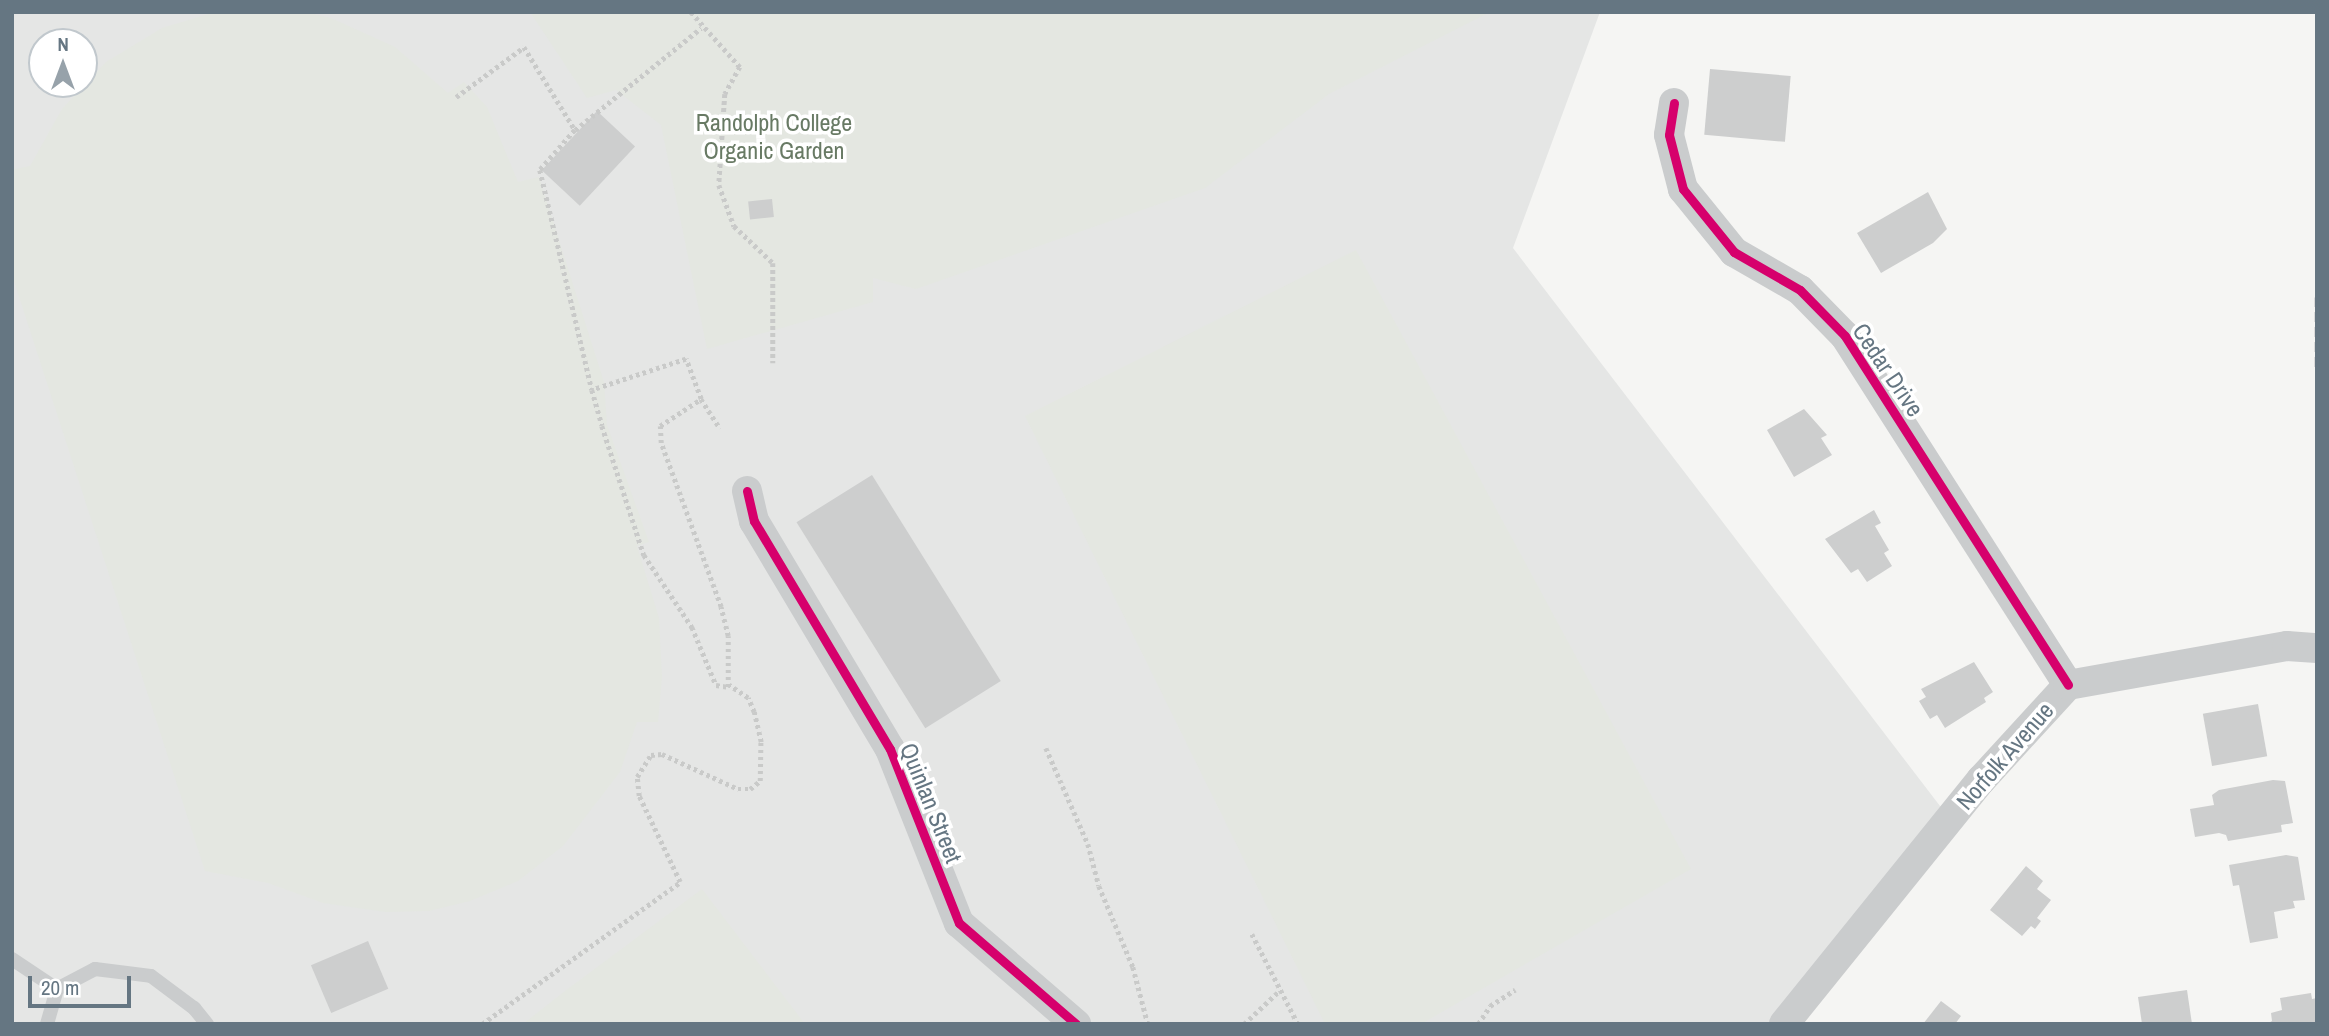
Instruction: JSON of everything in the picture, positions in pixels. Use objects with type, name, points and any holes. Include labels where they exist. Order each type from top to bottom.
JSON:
[{"type":"street","name":"Cedar Drive","points":[[1674,103],[1669,135],[1683,190],[1734,252],[1800,290],[1845,336],[2068,685]]},
{"type":"street","name":"Quinlan Street","points":[[747,491],[754,522],[890,749],[959,923],[1076,1024]]},
{"type":"street","name":"Norfolk Avenue","points":[[1784,1024],[1981,780],[2068,685],[2287,646],[2317,648]]},
{"type":"lane","points":[[12,959],[57,989]]},
{"type":"lane","points":[[47,1024],[57,989],[95,969],[151,976],[194,1008],[207,1024]]},
{"type":"path","points":[[691,12],[702,28],[724,45],[740,66],[724,94],[718,139],[719,185],[734,226],[773,263],[773,363]]},
{"type":"path","points":[[482,1024],[680,882],[639,796],[637,777],[651,755],[662,754],[738,789],[750,789],[760,781],[761,742],[748,698],[729,685],[716,685],[692,626],[644,555],[592,390],[540,170],[575,130],[702,28]]},
{"type":"path","points":[[456,97],[524,47],[575,130]]},
{"type":"path","points":[[592,390],[686,359],[701,399],[720,428]]},
{"type":"path","points":[[701,399],[660,426],[661,443],[721,607],[728,636],[729,685]]},
{"type":"path","points":[[1046,748],[1074,808],[1099,886],[1133,967],[1148,1024]]},
{"type":"path","points":[[1252,934],[1278,992],[1298,1024]]},
{"type":"path","points":[[1478,1024],[1490,1006],[1516,990]]},
{"type":"path","points":[[1244,1024],[1278,992]]},
{"type":"shaded area","points":[[12,12],[1600,12],[1513,248],[1953,823],[1791,1024],[12,1024]]},
{"type":"green space","points":[[215,12],[305,12],[331,18],[395,47],[448,93],[464,82],[487,107],[518,182],[539,177],[604,382],[607,425],[649,542],[637,546],[659,618],[662,677],[658,722],[637,722],[620,772],[563,846],[518,881],[470,901],[429,911],[386,912],[323,903],[268,883],[205,871],[12,275],[12,170],[30,166],[62,109],[72,98],[98,98],[98,71],[106,62],[162,28]]},
{"type":"green space","name":"Randolph College Organic Garden","points":[[530,12],[1490,12],[1329,94],[1205,188],[916,289],[873,278],[873,302],[707,349],[661,125],[616,90],[587,98]]},
{"type":"green space","points":[[1356,250],[1691,869],[1421,1024],[1325,1024],[1025,416]]},
{"type":"green space","points":[[702,889],[805,1024],[523,1024],[565,991]]},
{"type":"building","points":[[1710,69],[1791,76],[1785,142],[1704,135]]},
{"type":"building","points":[[597,111],[635,146],[580,206],[542,170]]},
{"type":"building","points":[[1928,192],[1947,229],[1933,243],[1881,273],[1857,233]]},
{"type":"building","points":[[772,199],[774,217],[750,219],[748,202]]},
{"type":"building","points":[[1804,409],[1827,435],[1821,438],[1832,455],[1794,477],[1767,430]]},
{"type":"building","points":[[872,475],[1001,681],[925,728],[797,522]]},
{"type":"building","points":[[1874,510],[1881,523],[1875,526],[1889,550],[1884,553],[1892,566],[1867,582],[1858,569],[1851,573],[1825,539]]},
{"type":"building","points":[[1974,662],[1993,692],[1984,698],[1986,702],[1945,728],[1937,715],[1930,719],[1919,701],[1926,697],[1921,689]]},
{"type":"building","points":[[2258,704],[2267,756],[2212,766],[2203,714]]},
{"type":"building","points":[[2273,780],[2285,781],[2293,823],[2281,825],[2282,832],[2228,841],[2226,835],[2219,833],[2195,837],[2190,809],[2214,805],[2212,795],[2219,790]]},
{"type":"building","points":[[2286,855],[2298,857],[2305,900],[2293,901],[2295,908],[2274,912],[2278,938],[2250,943],[2239,885],[2233,886],[2229,865]]},
{"type":"building","points":[[2026,866],[2043,881],[2037,889],[2051,900],[2037,918],[2041,921],[2035,929],[2031,926],[2022,936],[1990,910]]},
{"type":"building","points":[[368,941],[388,989],[331,1013],[311,965]]},
{"type":"building","points":[[2187,990],[2192,1024],[2142,1024],[2138,997]]},
{"type":"building","points":[[2311,993],[2312,999],[2317,998],[2317,1024],[2267,1024],[2272,1021],[2271,1013],[2282,1010],[2280,998]]},
{"type":"building","points":[[1941,1001],[1961,1016],[1955,1024],[1923,1024]]},
{"type":"railway","points":[[2317,297],[2317,371]]},
{"type":"cycle path","points":[[1674,103],[1669,135],[1683,189],[1734,252],[1800,290],[1845,336],[2068,685]]},
{"type":"cycle path","points":[[747,491],[754,521],[890,749],[959,923],[1076,1024]]}]
